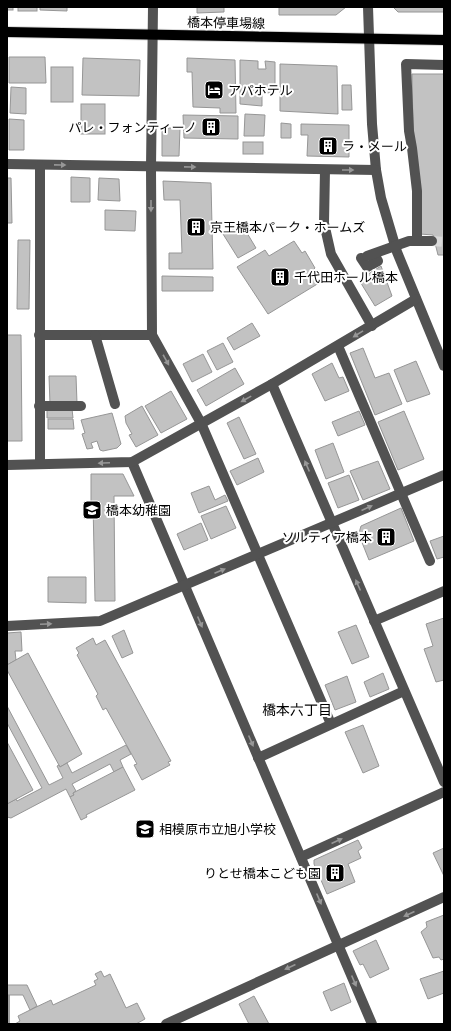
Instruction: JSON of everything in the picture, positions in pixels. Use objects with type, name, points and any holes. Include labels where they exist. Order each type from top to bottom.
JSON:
[{"type":"main road","name":"橋本停車場線","points":[[7,32],[444,40]]},
{"type":"street","points":[[153,7],[151,167],[152,335],[201,424],[330,724]]},
{"type":"street","points":[[368,7],[372,124],[376,170],[381,198],[393,240],[444,366]]},
{"type":"street","points":[[417,241],[417,191],[403,73],[406,64],[444,65]]},
{"type":"street","points":[[7,164],[376,170]]},
{"type":"street","points":[[40,165],[40,464]]},
{"type":"street","points":[[325,170],[324,223],[331,254],[372,326]]},
{"type":"street","points":[[370,260],[409,241],[432,242]]},
{"type":"street","points":[[7,465],[132,462],[272,384],[416,300]]},
{"type":"street","points":[[39,335],[152,335]]},
{"type":"street","points":[[95,335],[115,404]]},
{"type":"street","points":[[338,346],[430,561]]},
{"type":"street","points":[[272,384],[444,782]]},
{"type":"street","points":[[39,406],[81,406]]},
{"type":"street","points":[[132,462],[372,1024]]},
{"type":"street","points":[[7,626],[100,621],[332,524],[444,475]]},
{"type":"street","points":[[374,621],[444,591]]},
{"type":"street","points":[[258,758],[404,691]]},
{"type":"street","points":[[301,857],[444,792]]},
{"type":"street","points":[[166,1024],[444,897]]},
{"type":"shaded area","points":[[7,995],[10,995],[10,1024],[7,1024]]},
{"type":"building","points":[[7,7],[13,7],[13,10],[7,10]]},
{"type":"building","points":[[18,7],[37,7],[37,11],[18,11]]},
{"type":"building","points":[[40,7],[67,7],[67,11],[40,10]]},
{"type":"building","points":[[197,7],[224,7],[224,12],[197,13]]},
{"type":"building","points":[[279,7],[346,7],[336,15],[279,15]]},
{"type":"building","points":[[393,7],[444,7],[444,12],[398,12]]},
{"type":"building","points":[[9,57],[45,57],[46,83],[9,83]]},
{"type":"building","points":[[83,58],[140,60],[139,96],[82,95]]},
{"type":"building","name":"アパホテル","points":[[187,58],[235,60],[236,113],[220,113],[220,108],[193,107],[192,72],[187,72]]},
{"type":"building","points":[[240,60],[258,61],[258,69],[266,69],[265,61],[275,62],[275,93],[262,93],[262,106],[240,104]]},
{"type":"building","points":[[280,64],[337,66],[338,114],[280,111]]},
{"type":"building","points":[[51,67],[73,67],[73,102],[51,102]]},
{"type":"building","points":[[412,74],[444,74],[444,255],[438,255],[433,235],[420,234],[413,129]]},
{"type":"building","points":[[342,85],[351,85],[352,110],[342,110]]},
{"type":"building","points":[[11,87],[26,88],[26,114],[10,113]]},
{"type":"building","points":[[81,104],[105,104],[105,134],[81,134]]},
{"type":"building","points":[[245,114],[265,115],[264,136],[244,136]]},
{"type":"building","name":"パレ・フォンティーノ","points":[[183,115],[238,116],[238,139],[184,138]]},
{"type":"building","points":[[9,119],[24,120],[24,150],[9,150]]},
{"type":"building","points":[[281,123],[291,124],[291,138],[281,138]]},
{"type":"building","name":"ラ・メール","points":[[301,124],[349,125],[349,157],[307,156],[308,135],[301,135]]},
{"type":"building","points":[[162,128],[180,128],[179,156],[162,156]]},
{"type":"building","points":[[243,142],[263,142],[263,154],[243,154]]},
{"type":"building","points":[[71,177],[90,178],[90,202],[71,202]]},
{"type":"building","points":[[7,178],[11,178],[12,223],[7,223]]},
{"type":"building","points":[[99,178],[119,179],[120,201],[98,200]]},
{"type":"building","name":"京王橋本パーク・ホームズ","points":[[163,181],[211,183],[213,269],[169,269],[169,253],[182,253],[180,200],[164,200]]},
{"type":"building","points":[[105,210],[136,211],[135,231],[105,230]]},
{"type":"building","points":[[241,223],[256,248],[238,258],[223,234]]},
{"type":"building","points":[[18,240],[30,240],[29,309],[17,309]]},
{"type":"building","name":"千代田ホール橋本","points":[[294,241],[302,253],[305,251],[315,268],[312,271],[319,283],[268,314],[237,267],[265,250],[269,256]]},
{"type":"building","points":[[381,266],[392,296],[375,306],[359,280]]},
{"type":"building","points":[[162,276],[213,277],[213,291],[162,291]]},
{"type":"building","points":[[252,323],[260,336],[234,350],[227,338]]},
{"type":"building","points":[[7,335],[21,335],[22,441],[7,441]]},
{"type":"building","points":[[223,343],[233,362],[217,370],[207,351]]},
{"type":"building","points":[[363,348],[375,378],[389,373],[402,404],[375,415],[350,353]]},
{"type":"building","points":[[203,354],[212,372],[192,382],[183,364]]},
{"type":"building","points":[[416,361],[430,394],[407,402],[394,370]]},
{"type":"building","points":[[332,363],[339,378],[343,377],[349,391],[325,401],[312,374]]},
{"type":"building","points":[[235,368],[244,384],[206,406],[197,390]]},
{"type":"building","points":[[49,376],[76,376],[77,403],[50,404]]},
{"type":"building","points":[[171,391],[187,419],[161,433],[145,406]]},
{"type":"building","points":[[142,406],[158,435],[136,447],[129,435],[132,434],[126,423],[125,416]]},
{"type":"building","points":[[47,408],[72,409],[73,418],[47,418]]},
{"type":"building","points":[[359,411],[365,425],[338,436],[332,422]]},
{"type":"building","points":[[404,411],[424,459],[398,470],[378,422]]},
{"type":"building","points":[[112,413],[121,444],[117,448],[103,451],[100,450],[97,441],[91,443],[93,448],[87,449],[82,434],[85,433],[81,420]]},
{"type":"building","points":[[239,417],[256,454],[244,459],[227,423]]},
{"type":"building","points":[[48,419],[73,419],[74,429],[48,429]]},
{"type":"building","points":[[333,443],[344,472],[326,479],[315,450]]},
{"type":"building","points":[[258,458],[264,472],[237,485],[230,471]]},
{"type":"building","points":[[378,461],[390,489],[363,500],[350,471]]},
{"type":"building","points":[[91,474],[123,474],[134,496],[114,496],[115,601],[95,601]]},
{"type":"building","points":[[349,475],[359,500],[338,508],[328,483]]},
{"type":"building","points":[[209,486],[215,500],[225,495],[228,501],[199,513],[191,493]]},
{"type":"building","points":[[226,506],[236,528],[211,539],[201,516]]},
{"type":"building","name":"ソルティア橋本","points":[[401,508],[414,541],[369,560],[359,533],[361,526]]},
{"type":"building","points":[[201,523],[208,540],[184,550],[177,534]]},
{"type":"building","points":[[444,536],[444,557],[437,559],[430,541]]},
{"type":"building","points":[[48,577],[86,577],[86,603],[48,602]]},
{"type":"building","points":[[444,618],[444,680],[436,682],[424,649],[433,646],[426,624]]},
{"type":"building","points":[[356,625],[369,657],[352,664],[338,632]]},
{"type":"building","points":[[124,630],[133,653],[122,658],[112,636]]},
{"type":"building","points":[[21,632],[22,651],[15,651],[16,660],[7,665],[7,633]]},
{"type":"building","points":[[93,638],[96,645],[105,640],[171,761],[168,762],[170,765],[142,780],[134,765],[137,764],[106,708],[103,710],[96,696],[98,694],[77,655],[79,653],[76,648]]},
{"type":"building","points":[[28,653],[82,754],[60,767],[7,670],[7,665]]},
{"type":"building","points":[[383,673],[389,689],[370,697],[364,682]]},
{"type":"building","points":[[347,676],[356,702],[335,710],[325,685]]},
{"type":"building","points":[[7,706],[49,785],[63,778],[57,766],[59,765],[60,767],[67,763],[72,773],[126,745],[131,754],[120,760],[123,767],[114,772],[110,764],[72,784],[76,791],[73,793],[74,795],[70,797],[66,789],[11,818],[7,817],[7,804],[16,799],[17,801],[42,788],[7,723]]},
{"type":"building","points":[[363,725],[379,766],[363,773],[345,732]]},
{"type":"building","points":[[7,742],[33,790],[7,804]]},
{"type":"building","points":[[123,767],[135,790],[86,815],[87,817],[81,820],[70,797],[74,795],[73,793]]},
{"type":"building","name":"りとせ橋本こども園","points":[[358,840],[362,848],[358,851],[361,858],[348,864],[355,882],[327,894],[314,864],[314,860]]},
{"type":"building","points":[[444,848],[444,876],[433,853]]},
{"type":"building","points":[[444,915],[444,959],[441,960],[439,957],[433,958],[421,932],[427,927],[426,922]]},
{"type":"building","points":[[376,940],[389,969],[370,978],[363,964],[360,965],[353,951]]},
{"type":"building","points":[[101,971],[104,977],[110,974],[126,1008],[137,1003],[145,1019],[136,1024],[15,1024],[20,1021],[18,1016],[30,1010],[51,1000],[53,1005],[96,985],[94,981],[98,979],[95,974]]},
{"type":"building","points":[[444,971],[444,993],[428,999],[420,979]]},
{"type":"building","points":[[344,983],[351,1002],[331,1011],[323,992]]},
{"type":"building","points":[[7,985],[27,985],[37,1006],[30,1010],[23,995],[7,995]]},
{"type":"building","points":[[254,996],[269,1024],[249,1024],[239,1004]]},
{"type":"tunnel","points":[[432,241],[444,242]]},
{"type":"place","name":"アパホテル","points":[[214,90]]},
{"type":"place","name":"パレ・フォンティーノ","points":[[211,127]]},
{"type":"place","name":"ラ・メール","points":[[328,146]]},
{"type":"place","name":"京王橋本パーク・ホームズ","points":[[196,227]]},
{"type":"place","name":"千代田ホール橋本","points":[[280,277]]},
{"type":"place","name":"橋本幼稚園","points":[[92,510]]},
{"type":"place","name":"ソルティア橋本","points":[[386,537]]},
{"type":"place","name":"相模原市立旭小学校","points":[[145,829]]},
{"type":"place","name":"りとせ橋本こども園","points":[[335,873]]},
{"type":"district","name":"橋本六丁目","points":[[297,710]]}]
